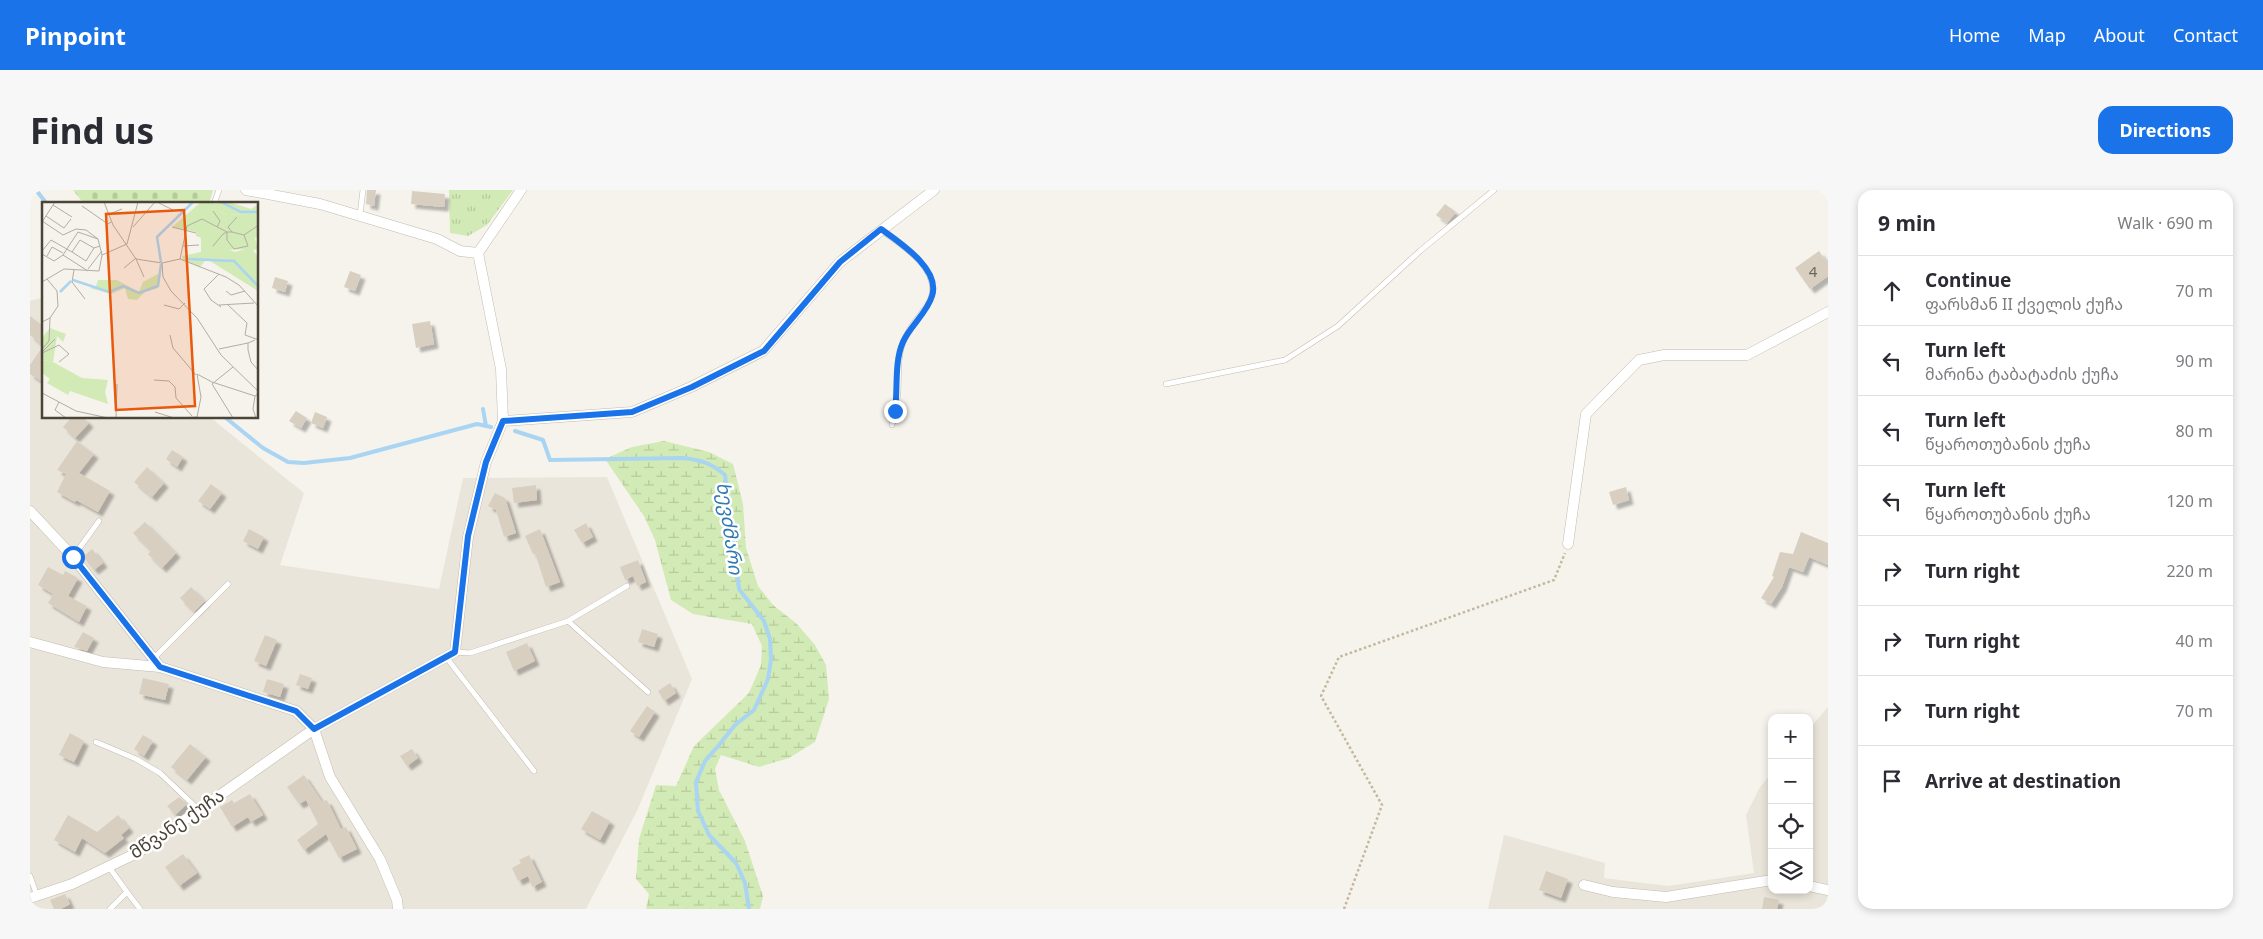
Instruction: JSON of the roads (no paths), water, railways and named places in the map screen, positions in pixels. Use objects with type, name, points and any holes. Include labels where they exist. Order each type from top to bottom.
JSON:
[{"type":"street","points":[[246,190],[320,204],[437,239],[460,251],[478,252]]},
{"type":"street","points":[[451,655],[468,536],[486,462],[503,421],[501,369],[478,252],[521,190]]},
{"type":"street","points":[[503,421],[632,412],[692,387],[764,351],[840,262],[934,190]]},
{"type":"street","points":[[1568,544],[1586,414],[1638,360],[1664,356],[1747,355],[1828,312]]},
{"type":"street","points":[[30,511],[73,557],[157,663]]},
{"type":"street","points":[[30,642],[103,662],[157,663],[296,711],[314,729],[330,777],[380,859],[397,900],[398,909]]},
{"type":"street","name":"მწვანე ქუჩა","points":[[34,897],[72,884],[139,852],[314,729],[451,655]]},
{"type":"street","points":[[1584,885],[1613,892],[1666,897],[1768,881]]},
{"type":"street","points":[[1813,887],[1828,890]]},
{"type":"lane","points":[[215,202],[219,190]]},
{"type":"lane","points":[[360,215],[363,190]]},
{"type":"lane","points":[[1166,384],[1285,360],[1338,326],[1420,251],[1494,190]]},
{"type":"lane","points":[[881,229],[908,249],[924,267],[933,283],[932,296],[903,341],[899,355],[898,390],[892,425]]},
{"type":"lane","points":[[73,557],[98,521]]},
{"type":"lane","points":[[157,663],[228,584]]},
{"type":"lane","points":[[534,771],[451,655],[470,653],[568,621],[627,586]]},
{"type":"lane","points":[[568,621],[648,692]]},
{"type":"lane","points":[[96,742],[136,759],[160,773],[199,810]]},
{"type":"lane","points":[[109,866],[140,909]]},
{"type":"lane","points":[[30,876],[34,897]]},
{"type":"lane","points":[[110,909],[127,892]]},
{"type":"waterway","name":"ხევძმარი","points":[[36,190],[45,202]]},
{"type":"waterway","points":[[483,409],[486,426]]},
{"type":"waterway","name":"ხევძმარი","points":[[227,419],[263,448],[288,462],[304,463],[350,458],[477,424],[491,427]]},
{"type":"waterway","name":"ხევძმარი","points":[[515,431],[543,440],[550,460],[683,458],[706,463],[725,475],[739,589],[764,621],[770,639],[771,660],[768,679],[754,710],[735,725],[705,761],[696,782],[698,811],[709,835],[736,863],[745,883],[749,909]]}]
